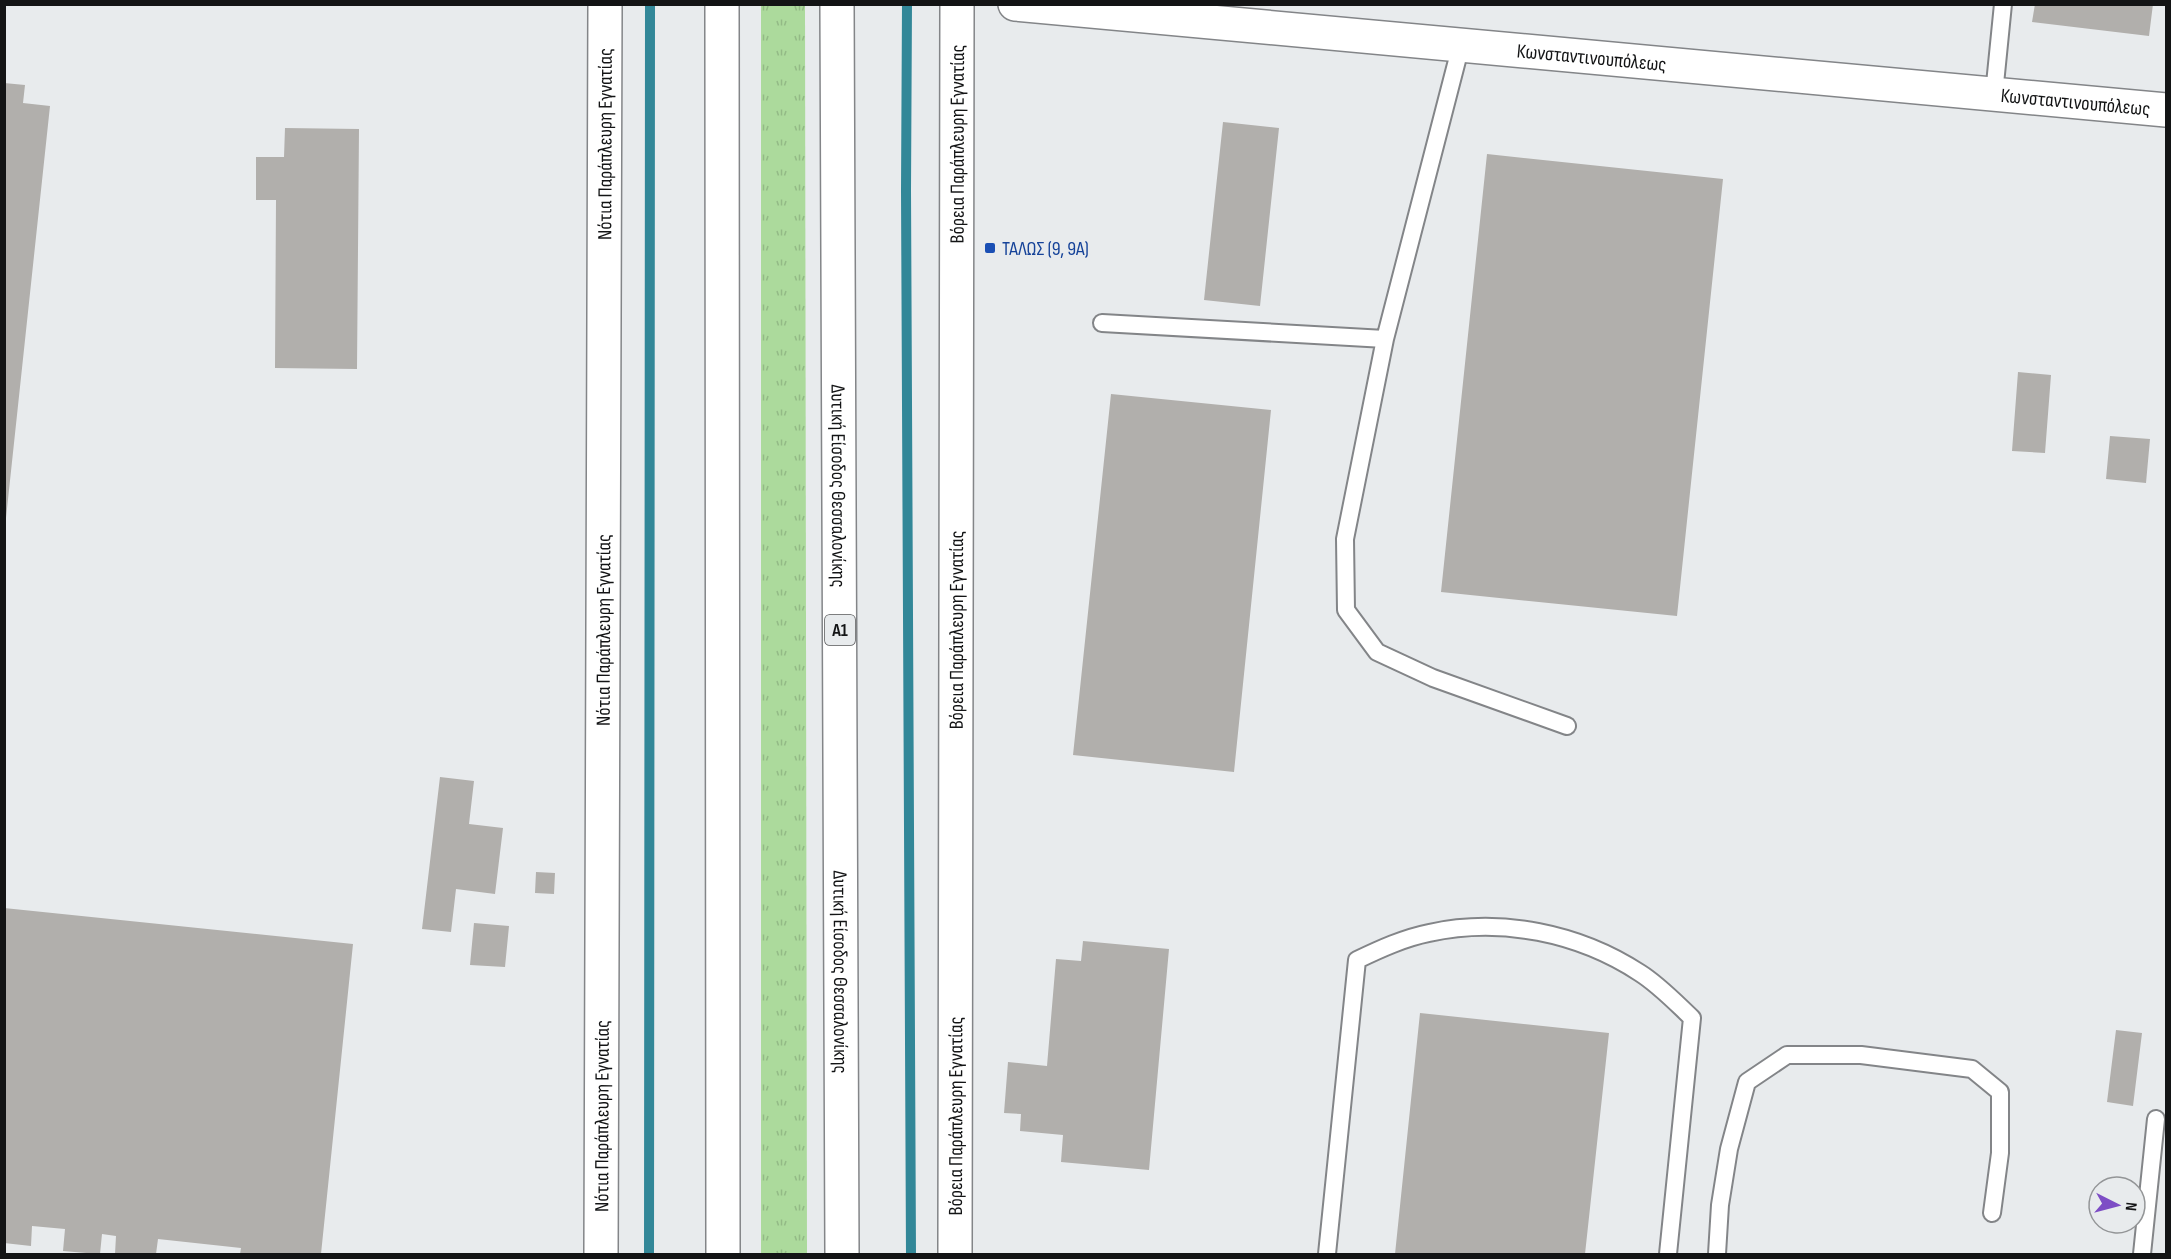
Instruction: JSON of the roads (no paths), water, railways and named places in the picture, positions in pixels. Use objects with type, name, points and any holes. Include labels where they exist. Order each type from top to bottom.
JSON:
[{"type":"main road","name":"Νότια Παράπλευρη Εγνατίας","points":[[601,1254],[605,4]]},
{"type":"main road","points":[[722,4],[723,1254]]},
{"type":"main road","name":"Δυτική Είσοδος Θεσσαλονίκης","points":[[837,4],[842,1254]]},
{"type":"main road","name":"Βόρεια Παράπλευρη Εγνατίας","points":[[955,1254],[957,4]]},
{"type":"main road","name":"Κωνσταντινουπόλεως","points":[[1016,4],[2166,110]]},
{"type":"lane","points":[[1994,94],[2003,4]]},
{"type":"lane","points":[[1461,45],[1385,339],[1346,539],[1346,610],[1377,652],[1433,678],[1567,726]]},
{"type":"lane","points":[[1102,323],[1385,339]]},
{"type":"lane","points":[[1327,1254],[1357,960],[1392,944],[1430,933],[1469,927],[1508,927],[1546,933],[1580,942],[1640,973],[1692,1018],[1668,1254]]},
{"type":"lane","points":[[1717,1254],[1720,1205],[1729,1149],[1747,1082],[1787,1055],[1861,1055],[1972,1069],[2000,1092],[2000,1153],[1992,1213]]},
{"type":"lane","points":[[2142,1254],[2156,1119]]},
{"type":"waterway","points":[[649,1254],[650,4]]},
{"type":"waterway","points":[[907,4],[911,1254]]},
{"type":"place","name":"ΤΑΛΩΣ (9, 9Α)","points":[[990,248]]}]
